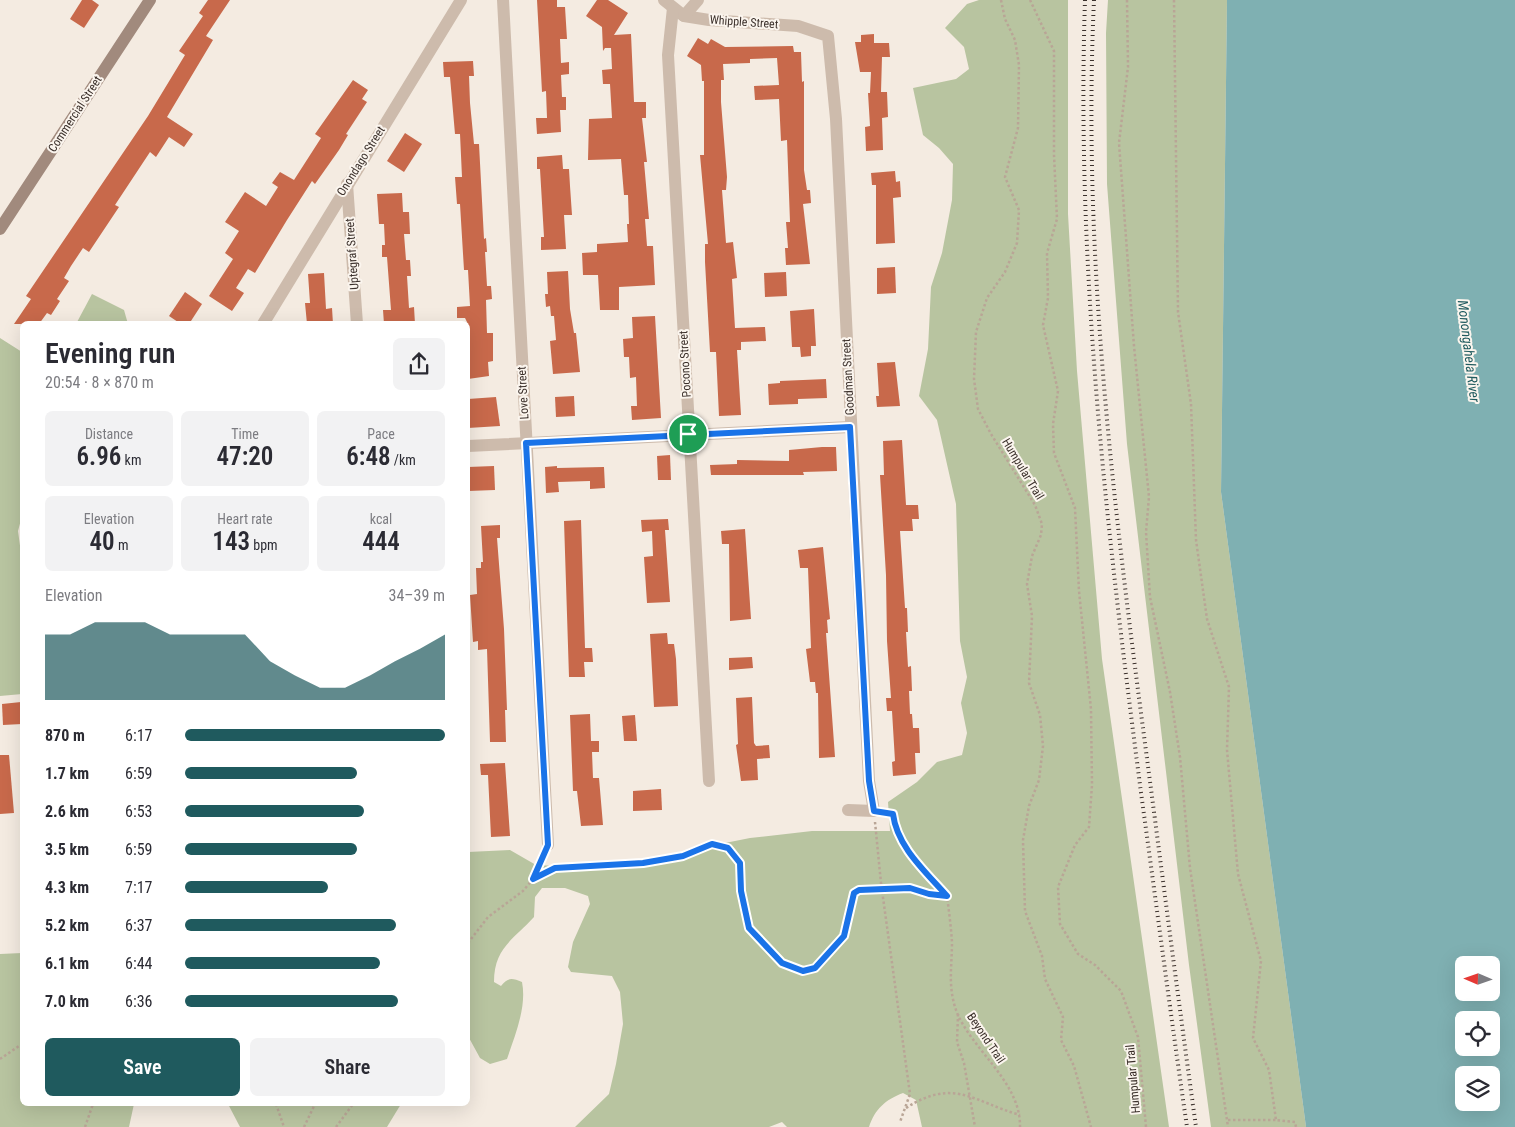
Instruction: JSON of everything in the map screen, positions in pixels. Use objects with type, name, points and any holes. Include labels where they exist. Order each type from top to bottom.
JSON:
[{"type":"main road","name":"Commercial Street","points":[[0,229],[150,0]]},
{"type":"street","name":"Onondago Street","points":[[265,321],[461,0]]},
{"type":"street","name":"Love Street","points":[[503,0],[548,845]]},
{"type":"street","points":[[684,16],[698,0]]},
{"type":"street","name":"Whipple Street","points":[[668,4],[684,16],[708,20],[798,26],[828,36]]},
{"type":"street","name":"Pocono Street","points":[[668,4],[668,55],[688,434],[709,780]]},
{"type":"street","name":"Goodman Street","points":[[828,36],[836,119],[869,781],[874,811]]},
{"type":"street","name":"Uptegraf Street","points":[[347,184],[357,321]]},
{"type":"street","points":[[470,446],[850,427]]},
{"type":"street","points":[[848,810],[874,811]]},
{"type":"path","name":"Humpular Trail","points":[[1001,0],[1005,20],[1015,40],[1019,65],[1018,128],[1005,177],[1019,210],[1016,243],[1005,272],[987,298],[976,332],[974,379],[978,409],[991,434],[1035,504],[1042,524],[1042,535],[1032,556],[1026,584],[1032,616],[1029,683],[1040,715],[1043,746],[1039,780],[1030,806],[1023,840],[1025,911],[1042,956],[1045,979],[1064,1017],[1061,1040],[1074,1066],[1091,1127]]},
{"type":"path","name":"Humpular Trail","points":[[1030,0],[1054,51],[1054,155],[1057,219],[1047,253],[1048,298],[1044,325],[1058,391],[1053,424],[1054,453],[1075,508],[1079,591],[1092,709],[1092,785],[1089,827],[1075,845],[1058,887],[1060,924],[1078,954],[1095,965],[1121,991],[1138,1037],[1146,1127]]},
{"type":"path","points":[[1127,0],[1128,67],[1119,143],[1134,346],[1149,497],[1146,532],[1150,597],[1170,692],[1180,757],[1191,878],[1228,1127]]},
{"type":"path","points":[[1174,0],[1178,312],[1191,404],[1196,540],[1207,620],[1229,687],[1227,750],[1238,874],[1261,961],[1253,1038],[1269,1070],[1276,1120]]},
{"type":"path","points":[[900,1122],[910,1094],[882,889],[874,811],[893,814],[894,829],[907,849],[947,896]]},
{"type":"path","points":[[470,940],[488,917],[503,907],[533,879],[555,868],[643,863],[683,856],[712,844],[728,848],[740,863],[741,891],[749,928],[782,963],[803,971],[815,968],[844,936],[854,893],[859,890],[910,888],[929,894],[947,896]]},
{"type":"path","points":[[533,879],[548,845]]},
{"type":"path","name":"Beyond Trail","points":[[947,896],[952,942],[950,980],[958,1012],[971,1035],[1003,1079],[1021,1116]]},
{"type":"path","points":[[958,1012],[957,1042],[964,1063],[975,1127]]},
{"type":"path","points":[[0,1059],[20,1045]]},
{"type":"path","points":[[904,1109],[914,1102],[948,1092],[968,1095],[1021,1116],[1020,1127]]},
{"type":"path","points":[[85,1127],[91,1106]]},
{"type":"path","points":[[277,1106],[284,1127]]},
{"type":"path","points":[[304,1127],[314,1106]]},
{"type":"path","points":[[336,1127],[352,1106]]},
{"type":"path","points":[[1228,1120],[1276,1120],[1295,1122],[1296,1127]]},
{"type":"green space","points":[[979,0],[1068,0],[1068,214],[1077,371],[1102,659],[1169,1127],[922,1127],[916,1100],[903,1093],[881,1106],[874,1115],[869,1127],[787,1127],[782,1122],[769,1127],[575,1127],[609,1094],[623,1024],[620,992],[612,976],[571,972],[568,967],[573,942],[590,904],[588,896],[565,888],[542,888],[535,897],[534,917],[506,945],[501,953],[497,961],[494,982],[501,986],[510,979],[522,982],[523,1001],[522,1011],[507,1059],[490,1064],[480,1058],[470,1040],[470,852],[510,850],[536,865],[600,868],[750,838],[812,831],[890,831],[888,802],[917,782],[937,762],[962,755],[967,733],[961,703],[967,677],[960,641],[956,504],[937,420],[919,396],[928,349],[931,287],[942,253],[952,200],[953,164],[939,148],[923,135],[913,88],[956,79],[969,69],[964,47],[945,28],[967,4]]},
{"type":"green space","points":[[1108,0],[1227,0],[1221,492],[1306,1127],[1211,1127],[1189,965],[1127,444],[1107,184],[1106,33]]},
{"type":"green space","points":[[92,294],[124,310],[127,321],[78,321]]},
{"type":"green space","points":[[0,338],[20,351],[20,524],[18,531],[20,546],[20,694],[0,696]]},
{"type":"green space","points":[[20,953],[20,1106],[134,1106],[129,1127],[0,1127],[0,954]]},
{"type":"green space","points":[[229,1106],[400,1106],[387,1127],[240,1127]]},
{"type":"water","name":"Monongahela River","points":[[1227,0],[1515,0],[1515,1127],[1306,1127],[1221,492]]},
{"type":"building","points":[[82,0],[92,0],[99,5],[84,28],[70,19]]},
{"type":"building","points":[[208,0],[230,0],[206,36],[213,40],[167,117],[193,134],[184,147],[169,137],[156,157],[150,152],[115,205],[119,207],[89,252],[83,248],[71,266],[64,278],[69,281],[57,299],[60,301],[51,315],[47,313],[41,321],[20,321],[20,324],[14,324],[31,299],[26,296],[148,116],[185,55],[179,51],[203,16],[199,13]]},
{"type":"building","points":[[537,0],[557,0],[557,7],[565,7],[567,39],[560,39],[561,63],[569,62],[569,74],[561,75],[562,97],[566,97],[566,110],[560,110],[561,132],[537,134],[536,118],[547,118],[546,91],[542,92]]},
{"type":"building","points":[[597,0],[608,0],[628,13],[614,35],[631,34],[634,102],[646,102],[646,118],[642,118],[647,162],[644,162],[649,219],[645,219],[647,246],[653,246],[655,285],[619,287],[619,310],[600,310],[598,275],[583,275],[582,253],[597,252],[597,244],[628,242],[627,224],[629,224],[628,195],[624,195],[621,159],[588,160],[589,119],[612,118],[610,84],[603,84],[602,70],[612,69],[611,48],[605,48],[603,51],[602,27],[586,16]]},
{"type":"building","points":[[874,34],[874,43],[889,43],[890,57],[882,57],[881,92],[887,92],[888,117],[882,118],[883,150],[866,151],[865,127],[870,126],[868,93],[870,93],[871,72],[860,72],[855,42],[861,42],[861,35]]},
{"type":"building","points":[[698,38],[708,44],[711,39],[725,47],[793,46],[794,52],[801,52],[802,82],[804,81],[804,170],[807,190],[810,190],[811,203],[803,204],[810,264],[786,265],[785,248],[788,248],[786,222],[790,222],[787,140],[781,141],[779,99],[755,100],[754,86],[779,85],[777,58],[750,59],[750,63],[723,64],[724,80],[721,80],[721,102],[727,177],[726,190],[722,190],[726,243],[733,242],[737,278],[732,279],[735,328],[765,327],[766,341],[741,342],[741,350],[737,350],[741,415],[719,416],[716,352],[710,352],[705,262],[705,244],[708,244],[700,155],[704,155],[704,81],[702,81],[701,65],[687,56]]},
{"type":"building","points":[[473,61],[474,76],[469,76],[470,103],[474,144],[479,144],[484,239],[486,238],[487,252],[485,252],[487,286],[491,286],[492,299],[486,300],[487,333],[493,333],[493,361],[488,362],[489,376],[470,379],[470,321],[466,321],[465,318],[457,318],[457,307],[470,306],[468,270],[464,270],[460,204],[457,204],[455,177],[462,177],[460,134],[455,134],[450,77],[444,77],[443,62]]},
{"type":"building","points":[[353,80],[368,90],[362,99],[367,102],[346,134],[348,135],[339,150],[315,184],[312,181],[255,273],[248,269],[236,288],[244,293],[232,311],[209,296],[233,259],[225,253],[239,231],[225,222],[245,192],[266,206],[278,187],[272,183],[280,172],[294,180],[321,138],[315,134]]},
{"type":"building","points":[[405,133],[422,144],[404,172],[387,161]]},
{"type":"building","points":[[562,155],[563,169],[569,169],[572,215],[564,215],[566,249],[541,250],[541,237],[544,237],[540,169],[537,169],[537,157]]},
{"type":"building","points":[[895,171],[896,182],[900,181],[901,197],[893,198],[895,243],[876,244],[876,185],[872,185],[871,173]]},
{"type":"building","points":[[402,193],[403,212],[409,212],[410,234],[404,234],[406,260],[410,260],[411,276],[407,276],[409,308],[414,307],[415,321],[384,321],[383,310],[391,310],[387,257],[382,257],[382,245],[385,245],[384,224],[379,224],[377,194]]},
{"type":"building","points":[[895,267],[896,293],[877,294],[877,268]]},
{"type":"building","points":[[568,271],[570,309],[574,333],[576,333],[580,372],[553,374],[550,341],[556,340],[554,316],[551,316],[550,306],[546,307],[545,294],[548,294],[547,272]]},
{"type":"building","points":[[786,272],[787,296],[765,297],[764,273]]},
{"type":"building","points":[[324,273],[326,309],[332,308],[333,321],[307,321],[305,303],[310,303],[308,274]]},
{"type":"building","points":[[185,292],[202,304],[191,321],[176,321],[169,316]]},
{"type":"building","points":[[814,309],[816,346],[811,346],[811,356],[801,357],[800,347],[792,347],[790,311]]},
{"type":"building","points":[[655,316],[661,418],[632,420],[631,406],[637,406],[636,377],[630,378],[629,357],[624,357],[623,339],[633,338],[632,317]]},
{"type":"building","points":[[895,362],[900,406],[877,407],[876,396],[879,396],[877,363]]},
{"type":"building","points":[[826,379],[827,398],[798,399],[798,404],[769,405],[768,384],[780,383],[780,381]]},
{"type":"building","points":[[574,396],[575,416],[556,417],[555,397]]},
{"type":"building","points":[[496,397],[500,426],[470,428],[470,399]]},
{"type":"building","points":[[902,440],[906,505],[918,505],[919,519],[912,519],[913,531],[900,531],[905,608],[907,608],[908,667],[911,666],[912,691],[909,691],[910,714],[912,714],[913,728],[919,728],[920,753],[915,753],[916,774],[893,776],[892,762],[895,761],[892,711],[887,711],[886,698],[891,698],[880,475],[884,475],[883,441]]},
{"type":"building","points":[[836,447],[837,471],[803,472],[804,475],[711,475],[710,465],[737,464],[737,460],[789,461],[789,450]]},
{"type":"building","points":[[670,455],[671,480],[658,480],[657,456]]},
{"type":"building","points":[[494,466],[495,490],[470,491],[470,467]]},
{"type":"building","points":[[557,466],[557,468],[604,467],[605,488],[590,489],[590,481],[558,482],[559,492],[546,493],[545,467]]},
{"type":"building","points":[[668,519],[669,530],[665,530],[670,602],[647,603],[644,557],[653,556],[652,531],[642,532],[641,520]]},
{"type":"building","points":[[581,520],[585,648],[592,648],[593,662],[584,662],[585,677],[569,677],[564,521]]},
{"type":"building","points":[[500,525],[500,538],[497,538],[504,629],[507,710],[505,710],[506,742],[490,742],[487,649],[478,650],[478,641],[473,642],[470,595],[477,594],[476,568],[481,568],[481,562],[483,562],[481,526]]},
{"type":"building","points":[[745,529],[751,619],[730,621],[729,544],[722,544],[721,531]]},
{"type":"building","points":[[823,547],[830,619],[827,620],[828,633],[826,633],[835,757],[819,758],[818,693],[816,693],[815,682],[810,682],[806,649],[811,648],[808,568],[800,568],[798,550]]},
{"type":"building","points":[[667,633],[668,644],[674,644],[678,706],[654,707],[650,634]]},
{"type":"building","points":[[752,657],[753,668],[729,670],[729,658]]},
{"type":"building","points":[[752,697],[754,743],[756,746],[769,745],[770,758],[757,759],[758,780],[741,781],[736,745],[738,744],[736,698]]},
{"type":"building","points":[[20,702],[20,724],[3,725],[2,704]]},
{"type":"building","points":[[590,714],[591,741],[599,741],[599,752],[592,752],[593,778],[599,778],[603,825],[581,826],[577,791],[573,791],[570,715]]},
{"type":"building","points":[[635,715],[637,741],[624,741],[622,716]]},
{"type":"building","points":[[0,755],[9,755],[14,813],[0,814]]},
{"type":"building","points":[[505,763],[510,836],[491,837],[488,775],[481,775],[480,764]]},
{"type":"building","points":[[661,789],[662,810],[633,811],[633,791]]},
{"type":"railway","points":[[1085,0],[1083,100],[1085,201],[1090,301],[1106,501],[1129,700],[1187,1127]]},
{"type":"railway","points":[[1094,0],[1092,175],[1095,263],[1101,350],[1128,611],[1196,1127]]},
{"type":"route","points":[[850,427],[869,781],[874,811],[893,814],[894,829],[907,849],[947,896],[929,894],[910,888],[859,890],[854,893],[844,936],[829,955],[815,968],[803,971],[782,963],[749,928],[741,891],[740,863],[728,848],[712,844],[683,856],[643,863],[588,864],[555,868],[533,879],[548,845],[526,443],[688,434],[850,427]]}]
